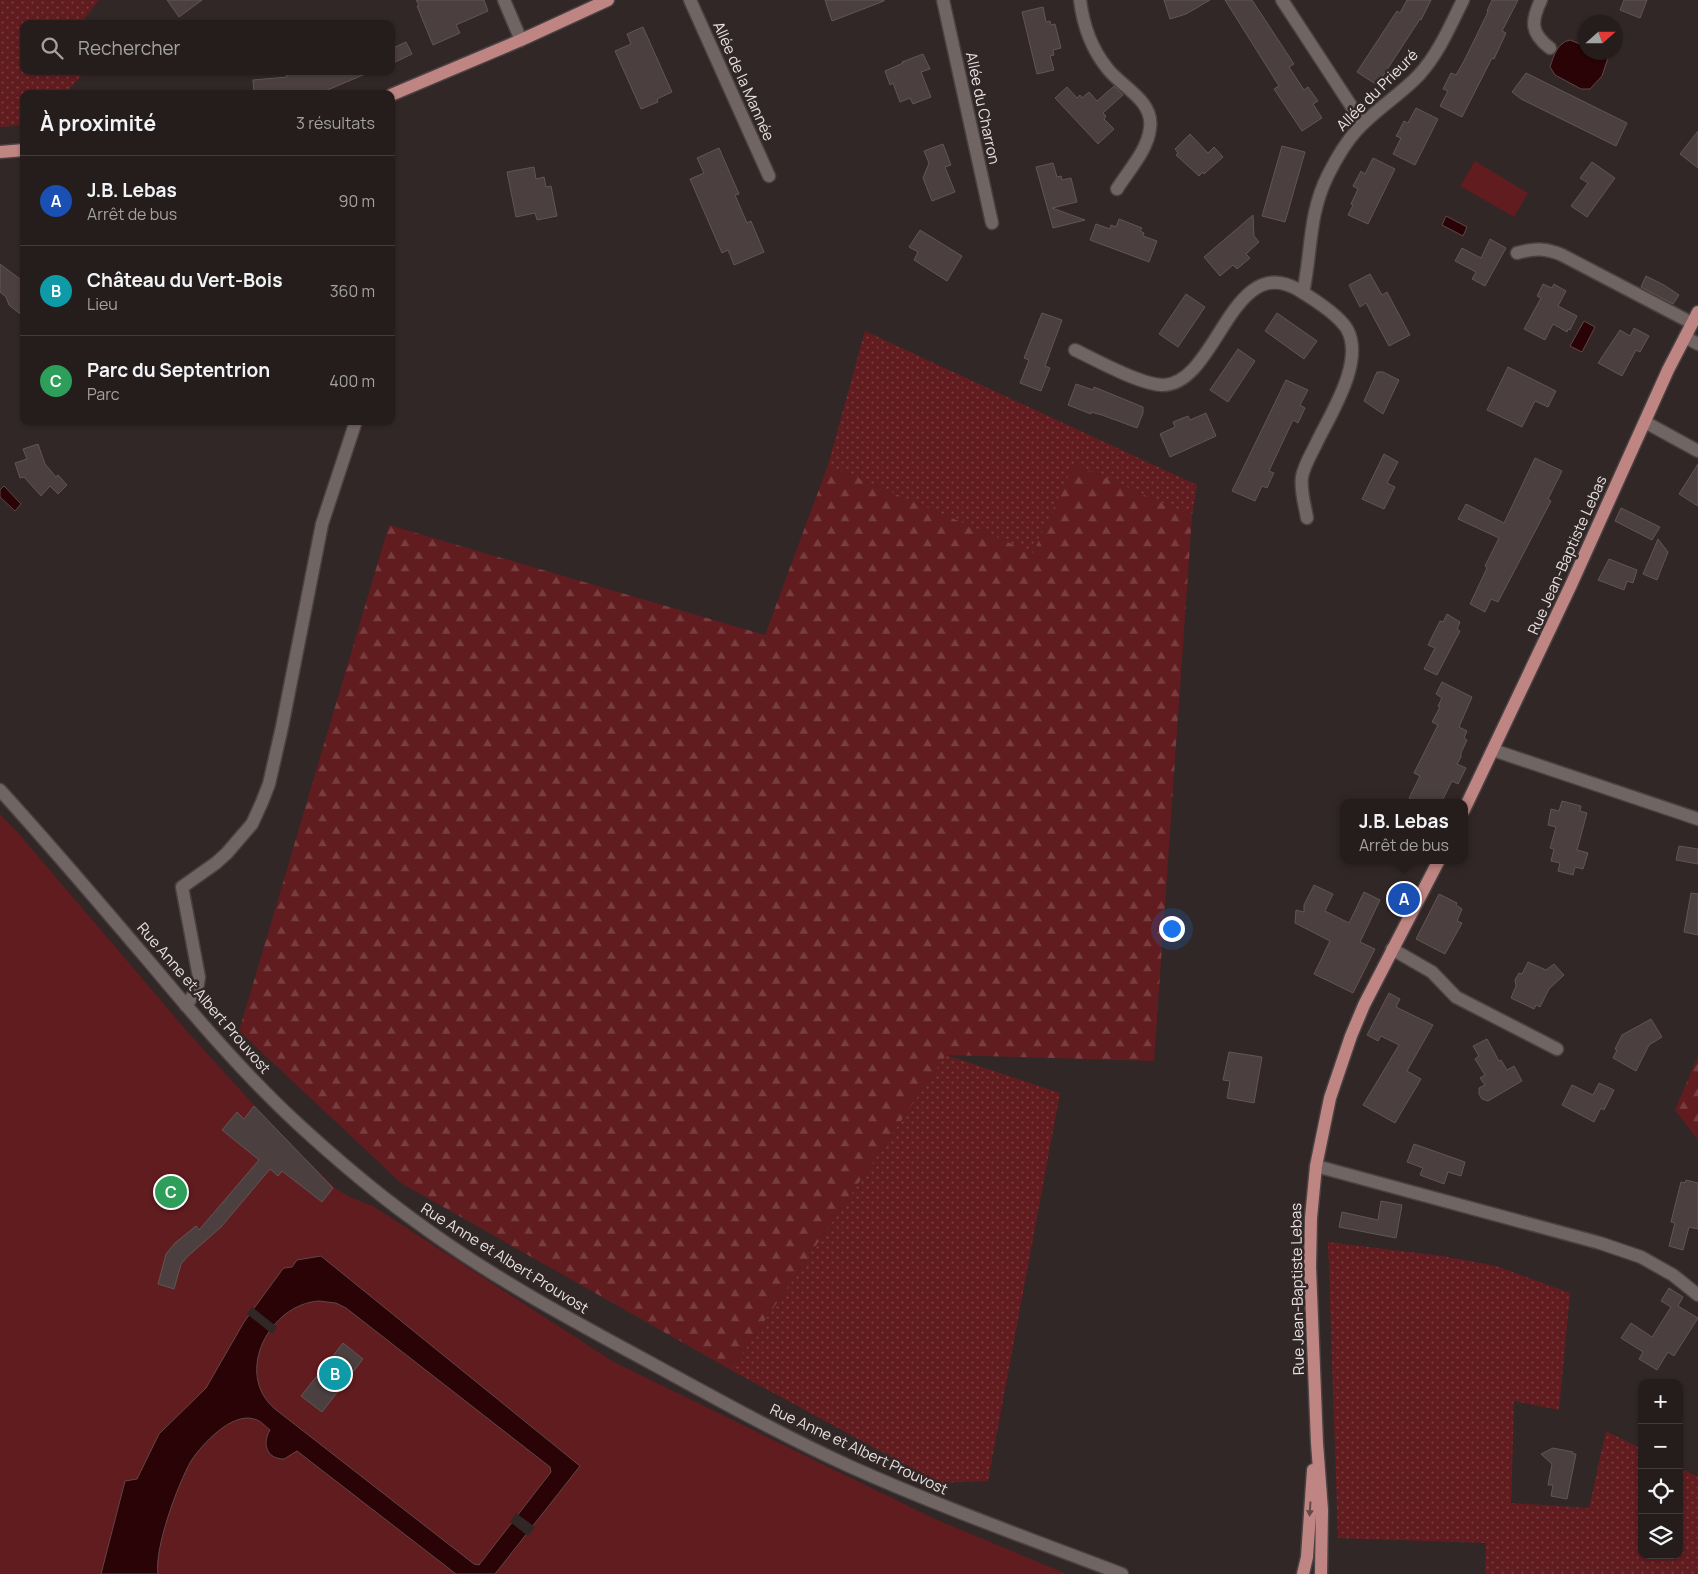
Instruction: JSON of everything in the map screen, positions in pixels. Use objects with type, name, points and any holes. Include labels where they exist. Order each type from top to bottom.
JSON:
[{"type":"main road","points":[[395,93],[521,40],[608,0]]},
{"type":"main road","points":[[0,152],[20,150]]},
{"type":"main road","name":"Rue Jean-Baptiste Lebas","points":[[1468,802],[1568,594],[1645,422],[1695,318]]},
{"type":"main road","name":"Rue Jean-Baptiste Lebas","points":[[1321,1574],[1322,1510],[1317,1443],[1310,1267],[1311,1218],[1316,1166],[1326,1114],[1343,1056],[1364,1005],[1437,864]]},
{"type":"main road","name":"Rue Jean-Baptiste Lebas","points":[[1303,1574],[1307,1557],[1317,1443]]},
{"type":"street","points":[[504,0],[521,40]]},
{"type":"street","name":"Allée de la Mannée","points":[[690,0],[769,176]]},
{"type":"street","name":"Allée du Charron","points":[[943,0],[992,223]]},
{"type":"street","points":[[1080,0],[1084,22],[1100,57],[1114,75],[1144,104],[1150,116],[1149,133],[1144,147],[1117,189]]},
{"type":"street","points":[[1282,0],[1363,124]]},
{"type":"street","name":"Allée du Prieuré","points":[[1304,293],[1311,228],[1317,202],[1341,152],[1363,124],[1427,66],[1441,44],[1463,0]]},
{"type":"street","points":[[1541,0],[1533,21],[1538,38],[1550,48]]},
{"type":"street","points":[[1517,252],[1535,249],[1552,251],[1695,318]]},
{"type":"street","points":[[1075,350],[1145,382],[1163,385],[1171,384],[1193,370],[1236,307],[1251,292],[1260,287],[1276,284],[1294,287],[1304,293],[1333,314],[1346,329],[1350,337],[1352,353],[1345,382],[1304,469],[1302,485],[1307,518]]},
{"type":"street","points":[[1685,337],[1698,344]]},
{"type":"street","points":[[1645,422],[1698,451]]},
{"type":"street","points":[[186,1006],[197,989],[198,977],[182,887],[207,871],[227,853],[252,824],[269,784],[322,524],[355,425]]},
{"type":"street","points":[[1493,750],[1698,819]]},
{"type":"street","name":"Rue Anne et Albert Prouvost","points":[[0,790],[222,1047],[268,1095],[358,1177],[413,1220],[484,1268],[586,1328],[766,1425],[936,1504],[1122,1574]]},
{"type":"street","points":[[1392,949],[1432,972],[1456,997],[1557,1049]]},
{"type":"street","points":[[1316,1166],[1600,1244],[1641,1258],[1673,1275],[1698,1295]]},
{"type":"green space","points":[[0,0],[99,0],[83,20],[20,20],[20,75],[81,76],[69,90],[20,90],[20,125],[0,127]]},
{"type":"green space","points":[[1475,161],[1528,193],[1514,217],[1460,186]]},
{"type":"green space","points":[[865,331],[1197,485],[1192,516],[1074,464],[1033,553],[828,465]]},
{"type":"green space","points":[[1074,464],[1192,516],[1154,1061],[946,1055],[731,1370],[401,1183],[239,1031],[389,525],[765,635],[828,465],[1033,553]]},
{"type":"green space","points":[[0,814],[186,1030],[272,1125],[335,1188],[350,1197],[373,1206],[614,1362],[935,1519],[1067,1574],[0,1574]]},
{"type":"green space","points":[[946,1055],[1060,1093],[988,1481],[939,1483],[731,1370]]},
{"type":"green space","points":[[1698,1056],[1698,1140],[1675,1110]]},
{"type":"green space","points":[[1328,1242],[1442,1256],[1496,1266],[1570,1293],[1559,1410],[1514,1401],[1511,1503],[1589,1508],[1606,1431],[1638,1447],[1638,1559],[1683,1559],[1683,1469],[1698,1477],[1698,1574],[1485,1574],[1486,1543],[1338,1538]]},
{"type":"shaded area","points":[[1570,40],[1578,43],[1578,60],[1607,60],[1602,76],[1590,89],[1581,89],[1555,75],[1550,67],[1559,47]]},
{"type":"shaded area","points":[[1446,216],[1467,227],[1463,236],[1442,225]]},
{"type":"shaded area","points":[[1584,321],[1595,327],[1582,352],[1570,346]]},
{"type":"shaded area","points":[[4,486],[21,504],[15,511],[0,497],[0,490]]},
{"type":"shaded area","points":[[321,1256],[580,1466],[495,1574],[456,1574],[297,1451],[284,1459],[273,1456],[266,1445],[270,1430],[254,1419],[245,1418],[236,1420],[218,1431],[202,1446],[191,1461],[174,1500],[163,1533],[158,1574],[101,1574],[125,1481],[137,1479],[159,1434],[206,1388],[244,1322],[282,1270],[292,1267],[297,1260]],"holes":[[[319,1301],[336,1303],[346,1308],[550,1467],[551,1472],[479,1565],[474,1564],[275,1409],[263,1394],[257,1377],[258,1360],[263,1343],[272,1327],[286,1314],[301,1305]]]},
{"type":"pier","points":[[252,1307],[277,1327],[272,1334],[247,1314]]},
{"type":"pier","points":[[516,1513],[535,1527],[528,1536],[510,1522]]},
{"type":"building","points":[[167,0],[202,0],[179,17]]},
{"type":"building","points":[[416,0],[484,0],[488,11],[456,25],[460,33],[433,45]]},
{"type":"building","points":[[825,0],[884,0],[884,1],[832,21]]},
{"type":"building","points":[[1164,0],[1210,0],[1186,14],[1170,19]]},
{"type":"building","points":[[1225,0],[1252,0],[1294,64],[1289,67],[1304,90],[1308,87],[1318,101],[1313,104],[1322,118],[1302,131],[1274,89],[1279,86]]},
{"type":"building","points":[[1407,0],[1431,0],[1421,20],[1377,85],[1357,72],[1397,11],[1400,13]]},
{"type":"building","points":[[1492,0],[1518,0],[1502,31],[1506,33],[1494,59],[1492,58],[1462,117],[1440,106],[1448,91],[1443,89],[1451,73],[1456,75],[1464,61]]},
{"type":"building","points":[[1624,0],[1647,0],[1640,18],[1620,10]]},
{"type":"building","points":[[1043,7],[1046,22],[1050,21],[1051,25],[1055,24],[1061,48],[1053,50],[1054,55],[1050,56],[1054,70],[1037,74],[1022,12]]},
{"type":"building","points":[[643,27],[672,92],[657,99],[658,102],[641,109],[615,51],[631,44],[627,34]]},
{"type":"building","points":[[406,42],[412,54],[395,62],[395,47]]},
{"type":"building","points":[[923,54],[930,69],[921,72],[931,97],[913,104],[910,98],[900,102],[893,83],[890,85],[885,71]]},
{"type":"building","points":[[1526,73],[1627,123],[1616,146],[1521,99],[1512,92]]},
{"type":"building","points":[[286,75],[363,75],[327,90],[254,90],[253,80],[287,77]]},
{"type":"building","points":[[1114,86],[1123,95],[1103,113],[1106,116],[1104,119],[1114,129],[1098,144],[1055,98],[1067,87],[1077,98],[1080,95],[1082,98],[1089,92],[1097,101]]},
{"type":"building","points":[[1416,108],[1438,119],[1415,165],[1393,154],[1401,138],[1396,136],[1404,121],[1408,123]]},
{"type":"building","points":[[1698,131],[1698,168],[1680,154]]},
{"type":"building","points":[[1190,134],[1208,153],[1214,147],[1223,157],[1204,174],[1203,172],[1199,176],[1176,155],[1178,153],[1175,149]]},
{"type":"building","points":[[943,144],[951,165],[945,167],[955,192],[932,201],[923,178],[929,163],[924,151]]},
{"type":"building","points":[[1282,146],[1305,152],[1285,222],[1262,216]]},
{"type":"building","points":[[719,148],[739,194],[735,195],[747,223],[751,221],[764,252],[734,265],[728,250],[722,253],[690,179],[704,173],[697,158]]},
{"type":"building","points":[[1373,158],[1395,169],[1368,224],[1348,215],[1358,189],[1353,186],[1361,171],[1365,174]]},
{"type":"building","points":[[1592,162],[1615,178],[1587,217],[1571,206],[1588,183],[1580,178]]},
{"type":"building","points":[[1053,163],[1057,177],[1061,176],[1062,180],[1071,178],[1077,202],[1052,208],[1085,220],[1053,228],[1036,167]]},
{"type":"building","points":[[534,167],[536,179],[544,177],[546,187],[551,186],[557,216],[537,220],[535,213],[516,217],[507,172]]},
{"type":"building","points":[[1253,215],[1254,236],[1259,242],[1246,254],[1250,258],[1237,269],[1233,265],[1220,276],[1204,257]]},
{"type":"building","points":[[1119,219],[1142,228],[1140,231],[1144,233],[1143,236],[1157,241],[1149,262],[1090,240],[1096,224],[1110,229],[1111,225],[1116,227]]},
{"type":"building","points":[[920,230],[962,256],[947,281],[914,260],[918,252],[909,247]]},
{"type":"building","points":[[1490,239],[1506,248],[1485,286],[1472,279],[1476,272],[1455,261],[1462,248],[1481,258]]},
{"type":"building","points":[[0,264],[20,279],[20,314],[9,305],[6,297],[0,292]]},
{"type":"building","points":[[1370,274],[1382,295],[1387,292],[1410,335],[1389,346],[1366,303],[1360,307],[1349,285]]},
{"type":"building","points":[[1646,276],[1679,295],[1673,304],[1641,287]]},
{"type":"building","points":[[1543,284],[1552,288],[1554,284],[1566,291],[1558,306],[1577,316],[1567,332],[1553,324],[1545,340],[1524,329],[1541,298],[1537,296]]},
{"type":"building","points":[[1186,294],[1205,307],[1178,347],[1159,334]]},
{"type":"building","points":[[1042,313],[1062,320],[1045,366],[1050,368],[1041,391],[1020,383],[1029,360],[1024,358]]},
{"type":"building","points":[[1277,313],[1317,341],[1304,359],[1265,331]]},
{"type":"building","points":[[1634,328],[1649,336],[1640,352],[1636,350],[1622,376],[1598,363],[1620,330],[1630,336]]},
{"type":"building","points":[[1238,349],[1255,361],[1228,402],[1210,390]]},
{"type":"building","points":[[1508,367],[1556,391],[1548,407],[1535,401],[1522,427],[1487,410]]},
{"type":"building","points":[[1377,372],[1383,372],[1399,380],[1383,414],[1364,401]]},
{"type":"building","points":[[1286,380],[1308,390],[1300,405],[1305,408],[1298,423],[1293,420],[1269,471],[1274,473],[1267,488],[1262,486],[1255,501],[1232,491]]},
{"type":"building","points":[[1076,384],[1093,390],[1094,387],[1143,407],[1143,413],[1137,428],[1068,405]]},
{"type":"building","points":[[1206,413],[1216,436],[1170,457],[1160,434],[1175,427],[1173,422],[1188,416],[1190,420]]},
{"type":"building","points":[[38,444],[45,464],[56,477],[58,475],[67,485],[58,494],[50,486],[41,496],[24,477],[20,478],[15,463],[27,459],[23,449]]},
{"type":"building","points":[[1384,454],[1398,462],[1387,483],[1395,487],[1384,509],[1362,499]]},
{"type":"building","points":[[1535,458],[1562,471],[1548,499],[1551,501],[1498,602],[1491,599],[1485,612],[1470,604],[1487,568],[1485,566],[1499,538],[1458,519],[1466,504],[1504,523]]},
{"type":"building","points":[[1698,464],[1698,506],[1679,494]]},
{"type":"building","points":[[1621,508],[1660,527],[1652,540],[1615,521]]},
{"type":"building","points":[[1658,539],[1668,552],[1657,580],[1643,574]]},
{"type":"building","points":[[1609,559],[1637,570],[1633,583],[1627,581],[1624,590],[1598,580]]},
{"type":"building","points":[[1447,614],[1460,622],[1457,629],[1460,631],[1437,675],[1424,669],[1435,648],[1428,645],[1440,621],[1443,622]]},
{"type":"building","points":[[1442,682],[1472,697],[1459,727],[1467,731],[1464,738],[1467,740],[1457,764],[1466,768],[1458,784],[1452,781],[1443,799],[1411,799],[1409,798],[1420,776],[1414,773],[1438,725],[1432,722],[1440,707],[1438,706],[1442,698],[1436,694]]},
{"type":"building","points":[[1562,801],[1581,806],[1580,811],[1587,813],[1577,850],[1588,853],[1583,869],[1575,867],[1573,875],[1558,871],[1560,863],[1551,861],[1554,849],[1550,848],[1556,827],[1548,825],[1551,809],[1559,811]]},
{"type":"building","points":[[1679,846],[1698,849],[1698,864],[1676,860]]},
{"type":"building","points":[[1314,885],[1333,894],[1325,911],[1349,923],[1364,892],[1380,900],[1360,942],[1375,949],[1353,993],[1314,974],[1330,941],[1295,923],[1296,910],[1304,912],[1304,905]]},
{"type":"building","points":[[1691,893],[1698,894],[1698,935],[1684,932]]},
{"type":"building","points":[[1439,894],[1457,903],[1456,905],[1462,909],[1457,921],[1462,923],[1445,954],[1416,939]]},
{"type":"building","points":[[1528,962],[1546,970],[1554,964],[1564,975],[1549,989],[1540,1007],[1536,1005],[1534,1009],[1511,998],[1516,986],[1515,980],[1519,973],[1522,974]]},
{"type":"building","points":[[1389,993],[1400,999],[1396,1007],[1433,1025],[1407,1071],[1421,1079],[1395,1123],[1363,1105],[1399,1045],[1381,1036],[1378,1041],[1367,1035]]},
{"type":"building","points":[[1651,1019],[1662,1037],[1649,1045],[1636,1071],[1613,1058],[1622,1035]]},
{"type":"building","points":[[1487,1039],[1499,1061],[1501,1060],[1507,1070],[1514,1066],[1522,1081],[1488,1101],[1482,1099],[1479,1094],[1479,1088],[1485,1085],[1480,1078],[1485,1075],[1475,1059],[1479,1056],[1473,1046]]},
{"type":"building","points":[[1229,1052],[1262,1057],[1254,1103],[1227,1098],[1230,1081],[1223,1080]]},
{"type":"building","points":[[1599,1083],[1614,1090],[1604,1110],[1601,1108],[1594,1122],[1562,1105],[1572,1085],[1593,1095]]},
{"type":"building","points":[[254,1106],[333,1188],[322,1202],[282,1171],[278,1176],[270,1169],[221,1227],[181,1264],[174,1289],[158,1284],[166,1254],[175,1243],[196,1226],[199,1230],[259,1160],[222,1130],[237,1112],[244,1119]]},
{"type":"building","points":[[1414,1144],[1465,1162],[1461,1176],[1448,1172],[1444,1184],[1420,1175],[1423,1168],[1407,1162]]},
{"type":"building","points":[[1686,1180],[1698,1183],[1698,1229],[1689,1227],[1683,1250],[1669,1246],[1675,1223],[1671,1222],[1681,1182],[1685,1183]]},
{"type":"building","points":[[1381,1201],[1402,1205],[1396,1238],[1339,1227],[1342,1212],[1378,1220]]},
{"type":"building","points":[[1669,1288],[1683,1297],[1678,1306],[1698,1318],[1674,1356],[1668,1352],[1657,1370],[1639,1359],[1643,1352],[1621,1338],[1631,1323],[1652,1337],[1671,1307],[1661,1301]]},
{"type":"building","points":[[343,1343],[363,1359],[322,1412],[301,1396]]},
{"type":"building","points":[[1553,1448],[1576,1454],[1567,1499],[1551,1496],[1553,1485],[1548,1485],[1552,1464],[1541,1454]]},
{"type":"place","name":"J.B. Lebas","points":[[1404,899]]},
{"type":"place","name":"Parc du Septentrion","points":[[171,1192]]},
{"type":"place","name":"Château du Vert-Bois","points":[[335,1374]]}]
